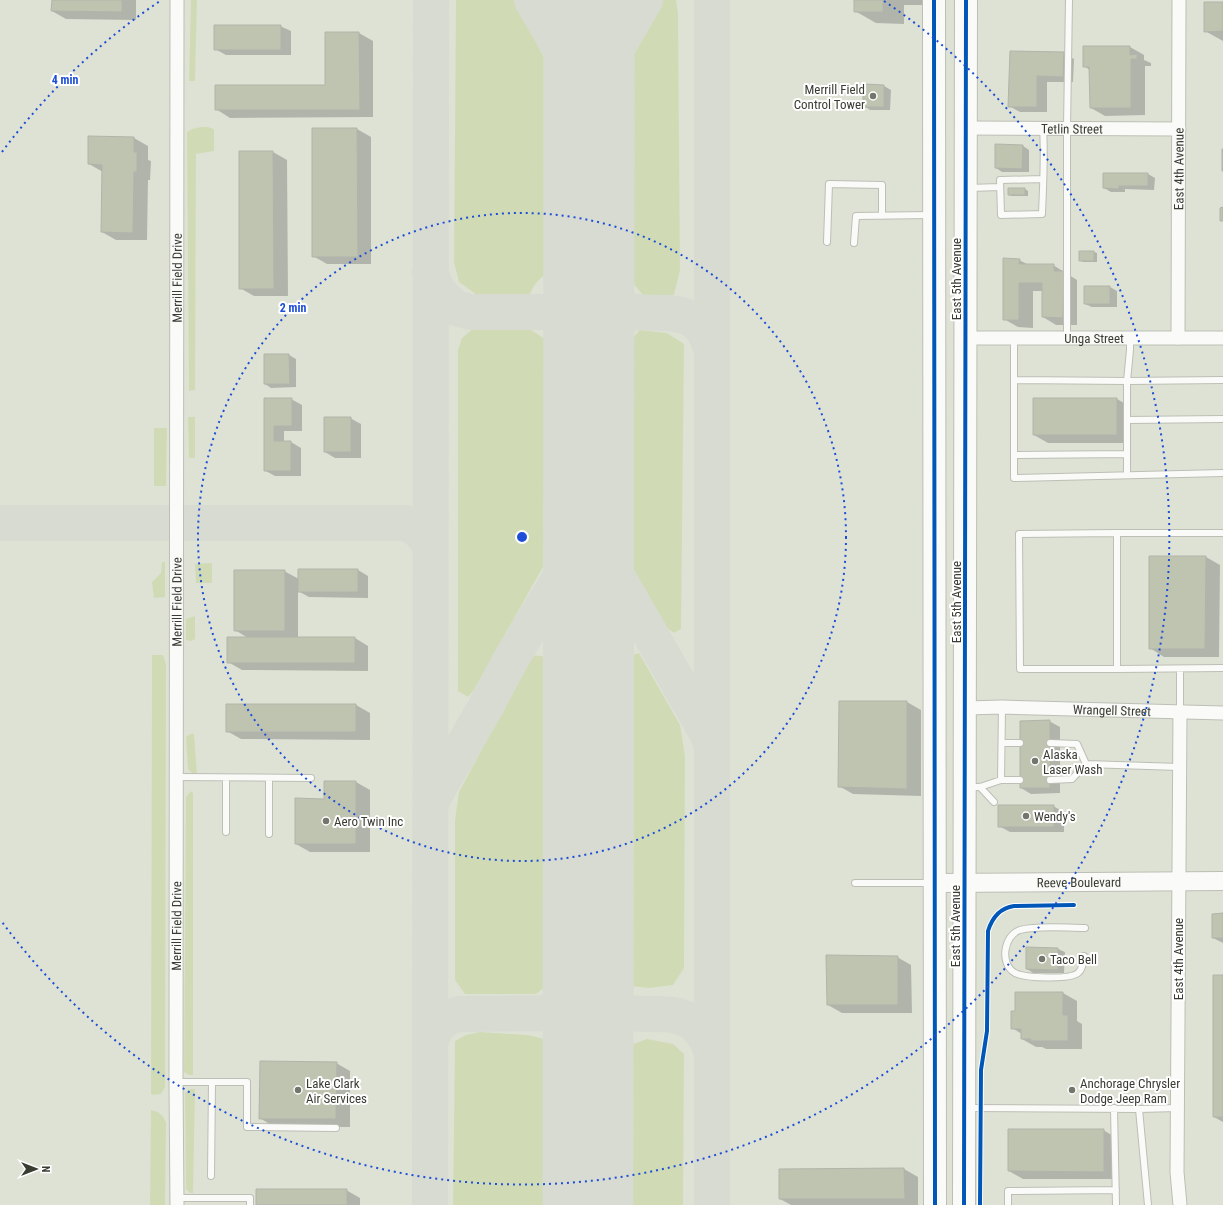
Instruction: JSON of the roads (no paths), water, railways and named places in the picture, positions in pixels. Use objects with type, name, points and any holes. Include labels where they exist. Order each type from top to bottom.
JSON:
[{"type":"highway","name":"East 5th Avenue","points":[[934,0],[935,1205]]},
{"type":"highway","name":"East 5th Avenue","points":[[964,1205],[965,882],[973,787],[966,708],[966,0]]},
{"type":"street","name":"Merrill Field Drive","points":[[177,1202],[176,777],[178,0]]},
{"type":"street","name":"East 4th Avenue","points":[[1178,338],[1179,0]]},
{"type":"street","name":"Tetlin Street","points":[[965,128],[1179,129]]},
{"type":"street","name":"Unga Street","points":[[966,338],[1223,338]]},
{"type":"street","name":"Wrangell Street","points":[[966,708],[1002,707],[1223,713]]},
{"type":"street","name":"East 4th Avenue","points":[[1180,712],[1177,1108],[1177,1172],[1180,1205]]},
{"type":"street","name":"Reeve Boulevard","points":[[935,883],[1223,881]]},
{"type":"lane","points":[[1067,337],[1067,128],[1069,0]]},
{"type":"lane","points":[[1043,128],[1043,179],[1042,214],[1001,215],[1000,180],[1043,179]]},
{"type":"lane","points":[[827,242],[829,184],[882,185],[882,216]]},
{"type":"lane","points":[[965,188],[1000,187]]},
{"type":"lane","points":[[854,243],[856,216],[935,215]]},
{"type":"lane","points":[[1014,338],[1014,478],[1223,473]]},
{"type":"lane","points":[[1127,475],[1127,381],[1130,338]]},
{"type":"lane","points":[[1014,380],[1223,380]]},
{"type":"lane","points":[[1127,420],[1223,420]]},
{"type":"lane","points":[[1014,455],[1127,454]]},
{"type":"lane","points":[[1117,533],[1117,670]]},
{"type":"lane","points":[[1223,533],[1019,534],[1020,670],[1223,668]]},
{"type":"lane","points":[[1180,668],[1180,712]]},
{"type":"lane","points":[[1001,780],[1002,707]]},
{"type":"lane","points":[[1002,743],[1020,743]]},
{"type":"lane","points":[[1050,743],[1077,744],[1086,764]]},
{"type":"lane","points":[[1050,780],[1072,779],[1086,764],[1180,767]]},
{"type":"lane","points":[[176,777],[311,778]]},
{"type":"lane","points":[[226,778],[226,832]]},
{"type":"lane","points":[[269,778],[269,834]]},
{"type":"lane","points":[[973,787],[1001,780],[1020,780]]},
{"type":"lane","points":[[973,787],[994,802]]},
{"type":"lane","points":[[855,883],[935,883]]},
{"type":"lane","points":[[1084,956],[1083,966],[1078,973],[1071,976],[1024,976],[1014,972],[1008,966],[1006,954],[1007,944],[1011,936],[1018,931],[1029,928],[1085,928]]},
{"type":"lane","points":[[176,1082],[247,1082],[247,1127],[336,1128]]},
{"type":"lane","points":[[211,1176],[212,1082]]},
{"type":"lane","points":[[964,1108],[1177,1108]]},
{"type":"lane","points":[[1114,1108],[1116,1205]]},
{"type":"lane","points":[[1139,1109],[1148,1205]]},
{"type":"lane","points":[[1008,1205],[1008,1191],[1116,1190]]},
{"type":"lane","points":[[177,1202],[250,1198],[250,1205]]},
{"type":"place","name":"Merrill Field Control Tower","points":[[873,96]]},
{"type":"place","name":"Alaska Laser Wash","points":[[1035,761]]},
{"type":"place","name":"Wendy's","points":[[1026,816]]},
{"type":"place","name":"Aero Twin Inc","points":[[326,821]]},
{"type":"place","name":"Taco Bell","points":[[1042,959]]},
{"type":"place","name":"Lake Clark Air Services","points":[[298,1090]]},
{"type":"place","name":"Anchorage Chrysler Dodge Jeep Ram","points":[[1072,1090]]}]
